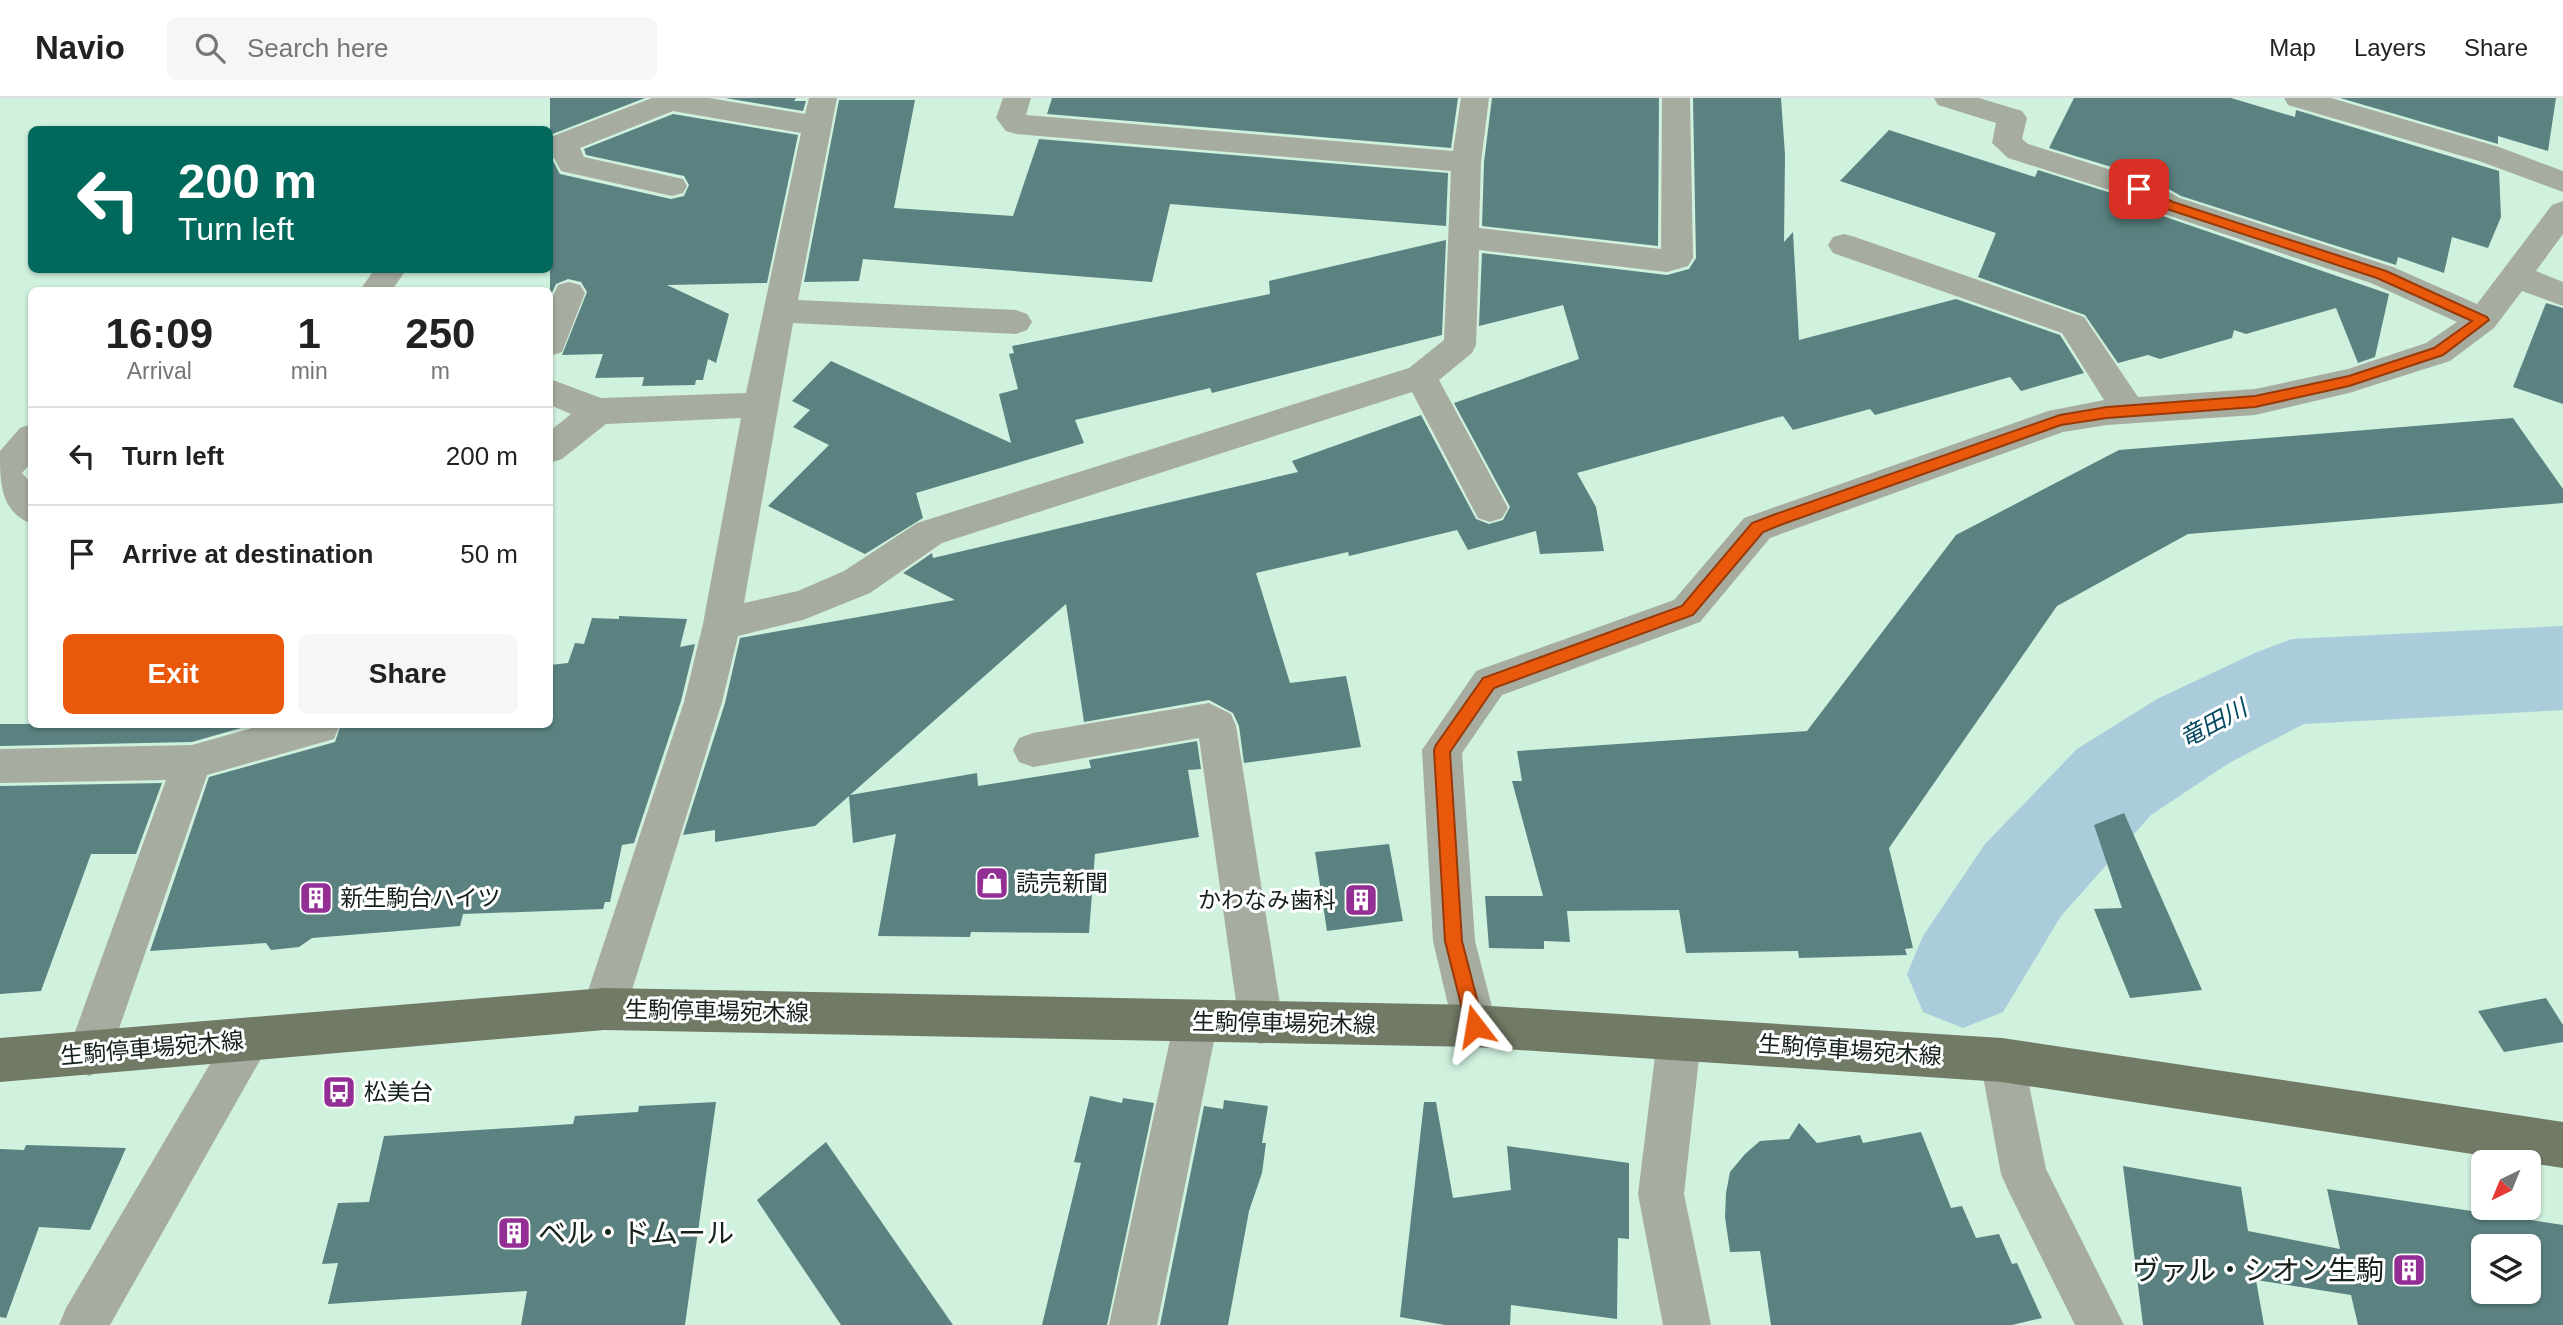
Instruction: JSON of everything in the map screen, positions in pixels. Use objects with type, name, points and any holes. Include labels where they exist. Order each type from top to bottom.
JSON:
[{"type":"main road","name":"生駒停車場宛木線","points":[[0,1060],[89,1055],[604,1009],[1475,1026],[2002,1060],[2563,1145]]},
{"type":"street","points":[[1017,98],[1011,118],[1016,124],[1466,162]]},
{"type":"street","points":[[722,624],[803,605],[858,582],[930,533],[1420,377],[1460,345],[1466,162],[1475,98]]},
{"type":"street","points":[[1462,237],[1667,261],[1677,258],[1676,98]]},
{"type":"street","points":[[1948,98],[2012,118],[2007,143],[2018,151],[2139,189],[2169,205],[2382,275],[2483,320]]},
{"type":"street","points":[[2298,98],[2489,154],[2563,182]]},
{"type":"street","points":[[604,1009],[703,702],[722,624],[760,405],[821,112],[671,101],[556,146],[572,164],[671,186]]},
{"type":"street","points":[[1475,1026],[1454,941],[1442,750],[1489,683],[1687,611],[1757,528],[2060,420],[2107,412],[2255,402],[2349,381],[2438,352],[2483,320],[2563,212]]},
{"type":"street","points":[[1844,245],[2073,325],[2130,412]]},
{"type":"street","points":[[2517,276],[2563,295]]},
{"type":"street","points":[[553,336],[569,293]]},
{"type":"street","points":[[781,310],[1016,322]]},
{"type":"street","points":[[1420,377],[1490,508]]},
{"type":"street","points":[[553,392],[597,411],[760,405]]},
{"type":"street","points":[[553,448],[597,411]]},
{"type":"street","points":[[28,442],[2,473],[28,505]]},
{"type":"street","points":[[1033,750],[1209,720],[1217,726],[1261,1023]]},
{"type":"street","points":[[0,766],[192,762],[316,728]]},
{"type":"street","points":[[89,1055],[192,762]]},
{"type":"street","points":[[1133,1325],[1196,1021]]},
{"type":"street","points":[[83,1325],[248,1040]]},
{"type":"street","points":[[1679,1040],[1661,1194],[1687,1325]]},
{"type":"street","points":[[2002,1060],[2024,1174],[2099,1325]]},
{"type":"building","points":[[550,98],[645,98],[553,134],[553,126],[550,126]]},
{"type":"building","points":[[725,98],[796,98],[794,101],[806,101],[803,111]]},
{"type":"building","points":[[1052,98],[1458,98],[1451,148],[1047,114]]},
{"type":"building","points":[[1492,98],[1659,98],[1658,246],[1482,226],[1484,162]]},
{"type":"building","points":[[1693,98],[1781,98],[1785,155],[1784,242],[1793,232],[1799,340],[1956,299],[2060,335],[2084,373],[2021,391],[2010,377],[1875,415],[1870,409],[1793,430],[1783,416],[1577,473],[1596,507],[1604,551],[1540,554],[1536,531],[1468,550],[1457,530],[1349,556],[1348,552],[1256,573],[1290,683],[1346,676],[1361,747],[1244,763],[1239,726],[1233,713],[1209,700],[1084,722],[1066,604],[850,795],[977,773],[978,786],[1091,768],[1089,760],[1197,741],[1201,769],[1188,770],[1199,837],[1095,854],[1089,933],[971,932],[970,937],[878,936],[896,834],[853,843],[849,796],[815,826],[715,842],[715,830],[683,835],[725,703],[740,638],[955,600],[903,573],[932,553],[933,558],[1298,472],[1292,461],[1421,415],[1476,519],[1489,524],[1503,520],[1510,507],[1454,403],[1579,359],[1563,305],[1479,326],[1482,253],[1667,275],[1689,269],[1696,258]]},
{"type":"building","points":[[2074,98],[2231,98],[2295,117],[2296,110],[2499,171],[2501,217],[2488,248],[2452,237],[2444,273],[2398,257],[2396,265],[2181,196],[2151,179],[2049,148]]},
{"type":"building","points":[[2340,98],[2556,98],[2548,151],[2498,136],[2498,144]]},
{"type":"building","points":[[839,100],[915,100],[894,208],[1013,216],[1039,139],[1448,173],[1446,226],[1170,204],[1152,282],[863,259],[859,281],[804,282]]},
{"type":"building","points":[[673,114],[798,135],[767,283],[667,285],[729,314],[716,363],[708,359],[703,380],[696,380],[695,385],[642,386],[644,377],[595,378],[603,354],[562,355],[587,292],[581,282],[568,279],[556,284],[553,290],[553,287],[550,287],[550,273],[553,273],[553,161],[560,174],[671,199],[684,196],[689,185],[684,176],[586,155],[584,149]]},
{"type":"building","points":[[1889,130],[2035,177],[2038,170],[2127,198],[2157,214],[2389,294],[2375,357],[2358,363],[2336,308],[2246,334],[2234,330],[2232,338],[2160,359],[2148,355],[2118,363],[2085,315],[1978,277],[1996,233],[1840,181]]},
{"type":"building","points":[[1446,240],[1442,335],[1212,393],[1210,388],[1075,420],[1084,443],[916,493],[923,518],[865,554],[768,506],[829,445],[793,427],[810,410],[792,401],[831,361],[1011,443],[999,394],[1018,389],[1009,354],[1014,353],[1012,346],[1270,294],[1269,281]]},
{"type":"building","points":[[2546,303],[2563,308],[2563,404],[2513,387]]},
{"type":"building","points":[[2513,418],[2563,489],[2563,503],[2188,534],[2057,606],[1889,848],[1913,948],[1905,949],[1907,955],[1799,958],[1798,951],[1686,953],[1679,910],[1567,911],[1570,942],[1544,941],[1544,949],[1489,948],[1485,896],[1543,896],[1512,781],[1522,781],[1517,751],[1807,731],[1956,535],[2119,450]]},
{"type":"building","points":[[619,616],[687,619],[680,647],[695,644],[681,701],[634,843],[622,845],[610,902],[605,902],[603,909],[463,914],[460,926],[312,938],[299,947],[271,950],[266,943],[150,951],[209,777],[335,742],[340,728],[553,728],[553,665],[568,663],[575,643],[584,644],[592,618],[619,619]]},
{"type":"building","points":[[0,724],[28,724],[28,728],[241,728],[192,742],[0,746]]},
{"type":"building","points":[[162,783],[136,854],[91,854],[41,991],[0,994],[0,786]]},
{"type":"building","points":[[2124,813],[2202,990],[2130,998],[2094,909],[2122,908],[2094,825]]},
{"type":"building","name":"かわなみ歯科","points":[[1389,844],[1403,921],[1327,931],[1315,852]]},
{"type":"building","points":[[2546,998],[2563,1025],[2563,1042],[2504,1052],[2478,1011]]},
{"type":"building","points":[[1090,1096],[1122,1103],[1123,1098],[1154,1103],[1107,1325],[1042,1325],[1081,1163],[1074,1162]]},
{"type":"building","points":[[1224,1100],[1268,1106],[1262,1143],[1266,1143],[1262,1173],[1249,1211],[1228,1325],[1160,1325],[1204,1106],[1223,1109]]},
{"type":"building","name":"ベル・ドムール","points":[[716,1102],[685,1325],[521,1325],[527,1291],[328,1304],[338,1263],[322,1264],[338,1203],[369,1202],[384,1136],[573,1124],[575,1116],[638,1112],[639,1106]]},
{"type":"building","points":[[1424,1102],[1436,1102],[1453,1198],[1511,1190],[1507,1146],[1629,1163],[1629,1239],[1618,1238],[1617,1319],[1511,1305],[1510,1325],[1445,1325],[1400,1317]]},
{"type":"building","points":[[1799,1123],[1817,1143],[1860,1135],[1863,1143],[1921,1132],[1951,1208],[1962,1206],[1976,1238],[1999,1234],[2012,1264],[2017,1263],[2042,1318],[2012,1325],[1771,1325],[1760,1251],[1730,1252],[1725,1217],[1726,1193],[1730,1172],[1745,1154],[1760,1141],[1789,1139]]},
{"type":"building","points":[[826,1142],[953,1325],[841,1325],[757,1200]]},
{"type":"building","points":[[26,1145],[126,1148],[90,1230],[39,1227],[6,1318],[0,1317],[0,1149],[24,1150]]},
{"type":"building","points":[[2123,1166],[2241,1187],[2248,1231],[2340,1249],[2327,1189],[2471,1211],[2471,1220],[2530,1220],[2563,1225],[2563,1325],[2358,1325],[2351,1295],[2256,1280],[2264,1325],[2143,1325]]},
{"type":"waterway","name":"竜田川","points":[[1963,974],[2023,880],[2114,782],[2193,731],[2292,682],[2563,668]]},
{"type":"place","name":"読売新聞","points":[[992,883]]},
{"type":"place","name":"新生駒台ハイツ","points":[[316,898]]},
{"type":"place","name":"かわなみ歯科","points":[[1361,900]]},
{"type":"place","name":"松美台","points":[[339,1092]]},
{"type":"place","name":"ベル・ドムール","points":[[514,1233]]},
{"type":"place","name":"ヴァル・シオン生駒","points":[[2409,1270]]},
{"type":"route","points":[[1475,1026],[1454,941],[1442,750],[1489,683],[1687,611],[1757,528],[1778,519],[2060,420],[2107,412],[2255,402],[2349,381],[2438,352],[2483,320],[2382,275],[2169,205],[2139,189]]}]
